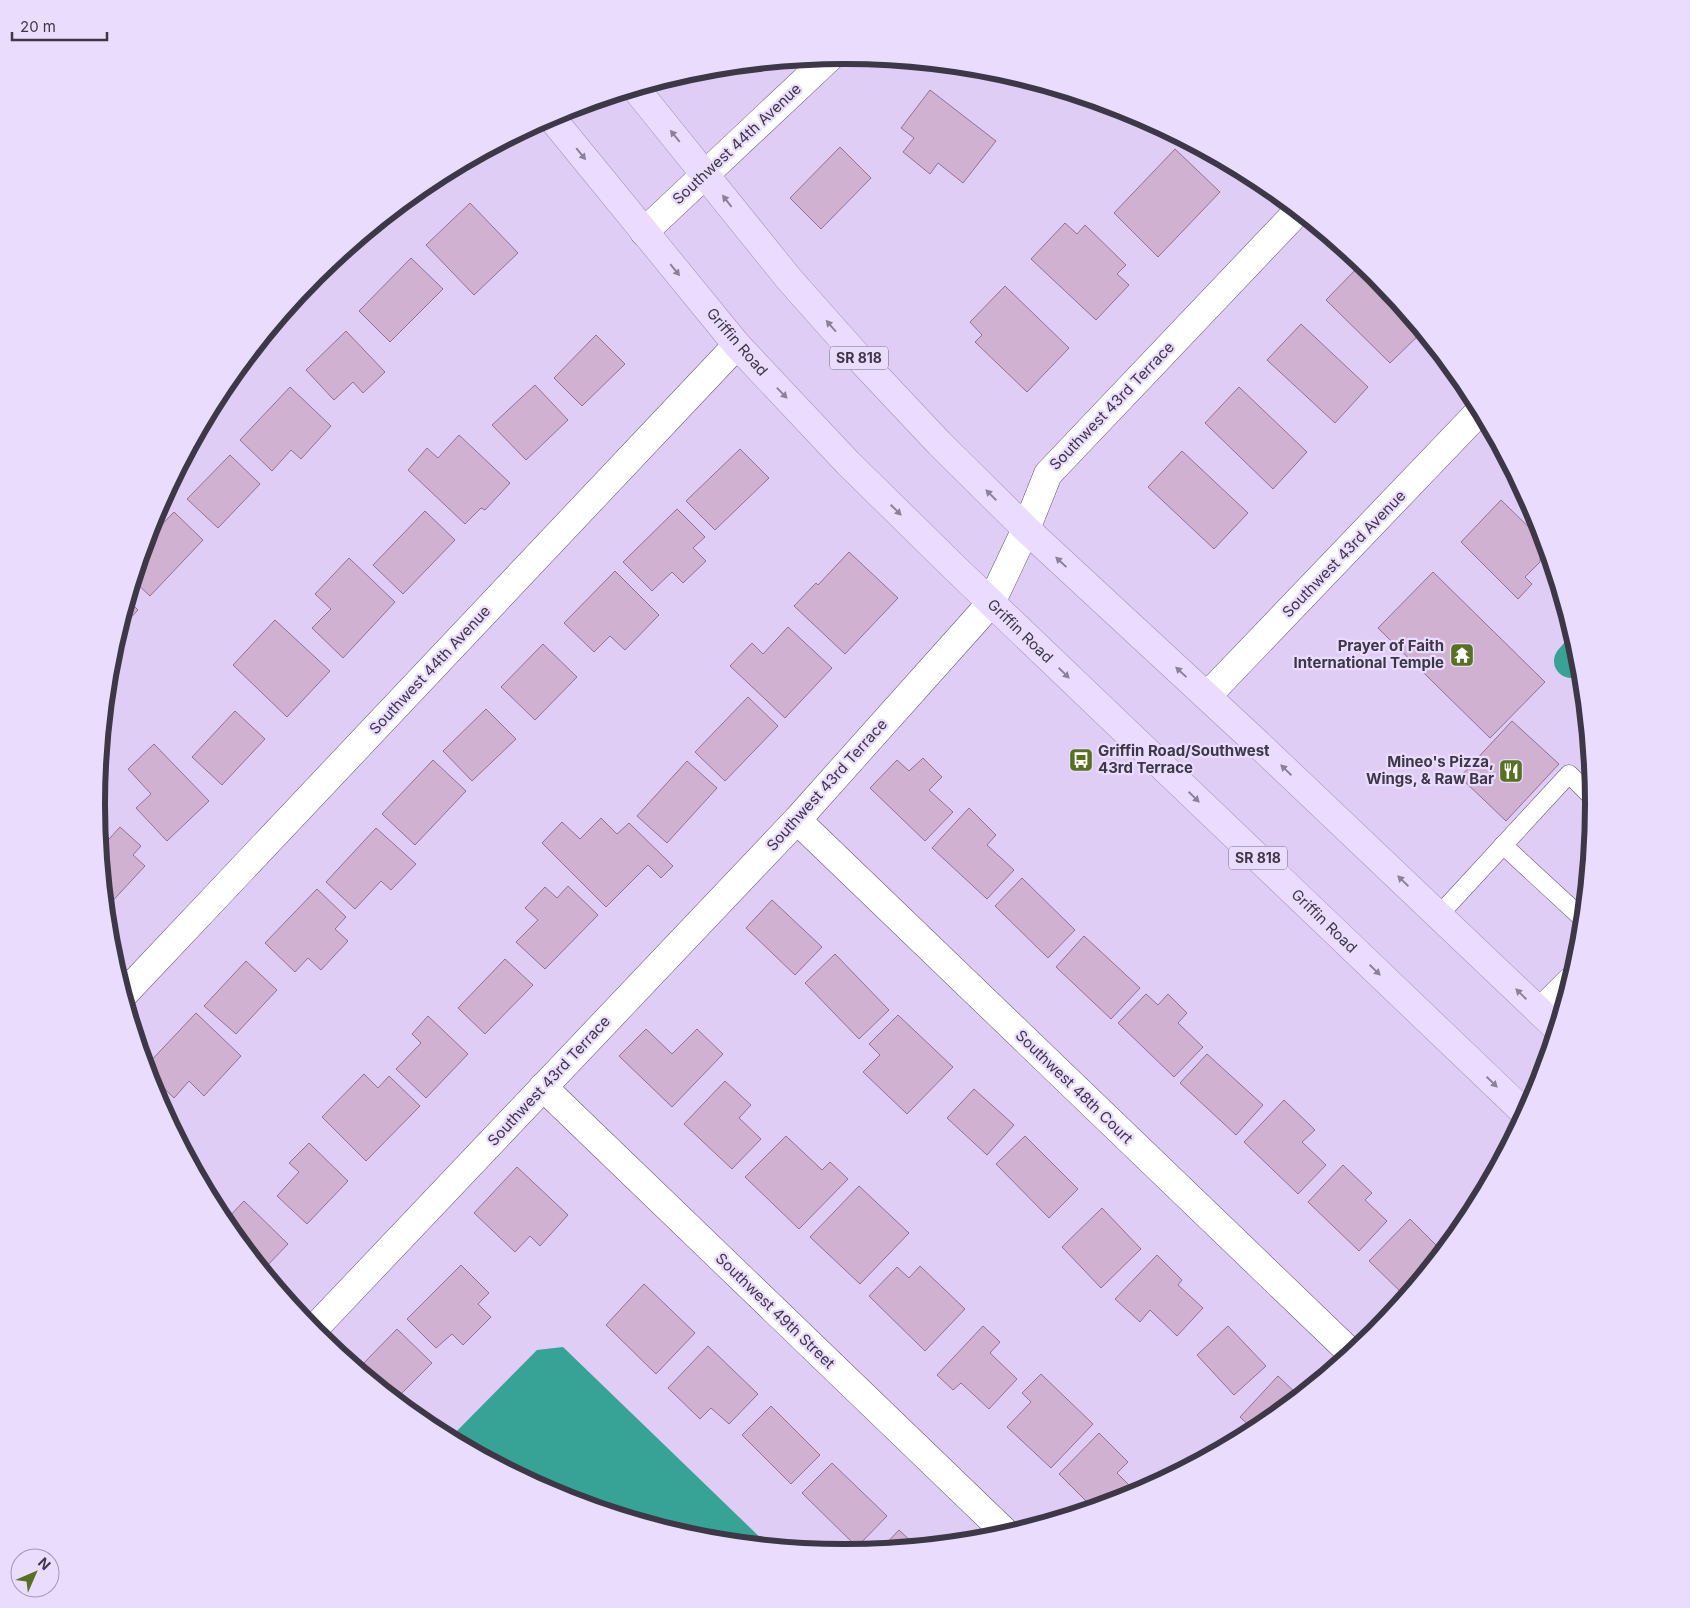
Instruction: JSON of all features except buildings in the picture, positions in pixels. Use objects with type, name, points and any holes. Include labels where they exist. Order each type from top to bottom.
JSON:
[{"type":"main road","name":"SR 818","points":[[639,93],[789,278],[860,360],[939,443],[1026,530],[1207,696],[1548,1020]]},
{"type":"main road","name":"Griffin Road","points":[[556,123],[737,345],[848,463],[991,603],[1519,1108]]},
{"type":"street","name":"Southwest 44th Avenue","points":[[644,232],[821,64]]},
{"type":"street","name":"Southwest 43rd Terrace","points":[[319,1324],[797,820],[991,603],[1026,530],[1048,474],[1294,216]]},
{"type":"street","name":"Southwest 44th Avenue","points":[[128,989],[737,345]]},
{"type":"street","name":"Southwest 43rd Avenue","points":[[1207,696],[1475,416]]},
{"type":"street","name":"Southwest 48th Court","points":[[797,820],[1346,1348]]},
{"type":"street","points":[[1548,1020],[1558,1003]]},
{"type":"street","name":"Southwest 49th Street","points":[[543,1088],[1001,1527]]},
{"type":"lane","points":[[1439,915],[1569,774],[1585,790]]},
{"type":"lane","points":[[1503,845],[1577,913]]},
{"type":"shaded area","points":[[563,1347],[762,1539],[701,1530],[653,1519],[607,1505],[562,1488],[518,1468],[455,1433],[537,1350]]},
{"type":"place","name":"Prayer of Faith International Temple","points":[[1462,655]]},
{"type":"place","name":"Griffin Road/Southwest 43rd Terrace","points":[[1081,760]]},
{"type":"place","name":"Mineo's Pizza, Wings, & Raw Bar","points":[[1511,771]]}]
